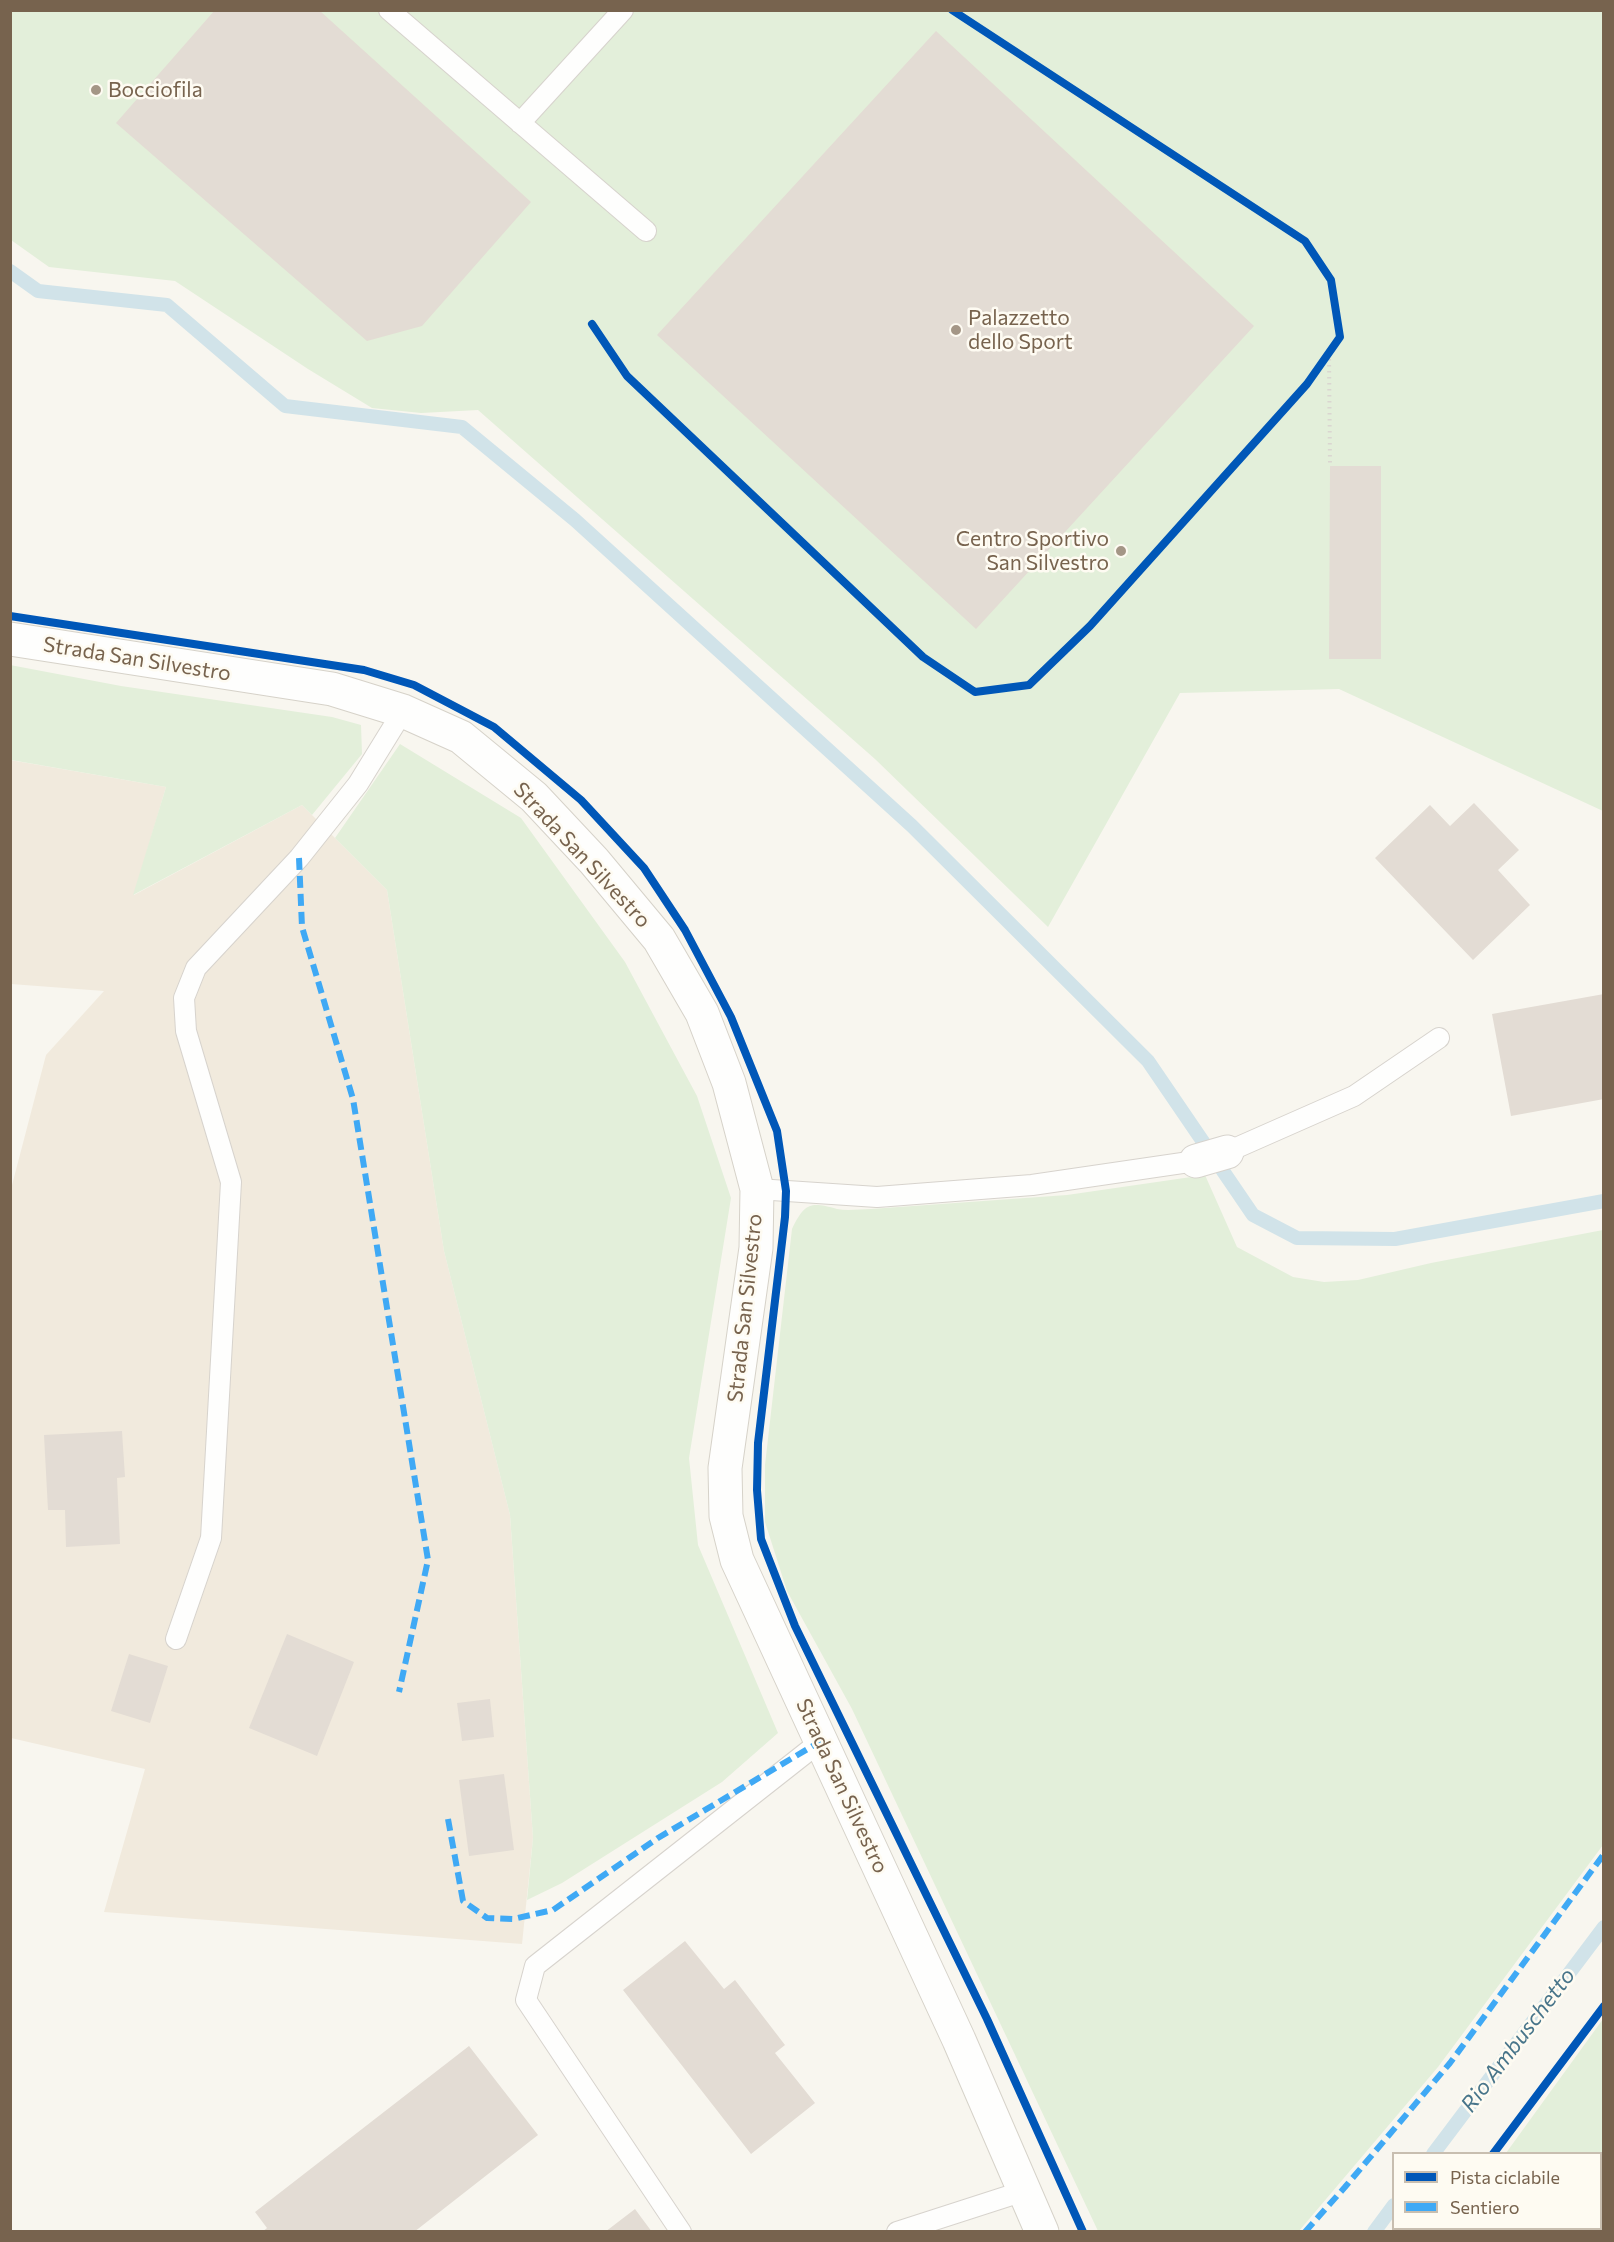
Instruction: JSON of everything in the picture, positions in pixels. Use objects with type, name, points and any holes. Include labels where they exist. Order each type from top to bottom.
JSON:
[{"type":"street","name":"Strada San Silvestro","points":[[10,639],[332,689],[403,711],[461,737],[534,797],[594,861],[658,939],[702,1013],[729,1083],[756,1189],[756,1248],[725,1468],[726,1516],[737,1560],[959,2040],[1042,2232]]},
{"type":"street","points":[[1196,1161],[1227,1152]]},
{"type":"lane","points":[[389,10],[646,231]]},
{"type":"lane","points":[[520,123],[622,10]]},
{"type":"lane","points":[[176,1639],[212,1538],[231,1182],[186,1031],[184,998],[196,968],[299,858],[358,784],[403,711]]},
{"type":"lane","points":[[1227,1152],[1354,1096],[1439,1038]]},
{"type":"lane","points":[[756,1189],[877,1197],[1032,1185],[1196,1161]]},
{"type":"lane","points":[[681,2232],[526,2000],[535,1966],[821,1742]]},
{"type":"lane","points":[[897,2232],[1024,2191]]},
{"type":"path","points":[[1318,369],[1334,345]]},
{"type":"path","points":[[1329,353],[1330,466]]},
{"type":"shaded area","points":[[10,760],[166,787],[134,895],[302,805],[387,890],[444,1251],[510,1515],[533,1838],[522,1944],[104,1912],[145,1769],[11,1738],[11,1189],[46,1055],[104,991],[11,984]]},
{"type":"green space","name":"Centro Sportivo San Silvestro","points":[[11,11],[1603,11],[1603,811],[1339,689],[1180,693],[1048,927],[875,759],[478,410],[421,413],[372,408],[308,369],[175,281],[49,267],[11,240]]},
{"type":"green space","points":[[10,665],[121,686],[332,717],[361,725],[362,754],[312,815],[302,805],[133,895],[166,787],[11,760]]},
{"type":"green space","points":[[400,744],[521,818],[625,962],[697,1096],[731,1198],[689,1458],[698,1545],[778,1733],[722,1782],[562,1883],[527,1900],[533,1838],[510,1515],[444,1251],[387,890],[335,838]]},
{"type":"green space","points":[[1205,1175],[1237,1247],[1293,1277],[1324,1282],[1358,1280],[1431,1263],[1603,1230],[1603,1845],[1438,2067],[1299,2231],[1098,2231],[852,1709],[787,1591],[765,1522],[765,1465],[792,1229],[805,1209],[821,1205],[841,1210],[871,1209],[1067,1195]]},
{"type":"green space","points":[[1603,2019],[1603,2231],[1451,2231],[1602,2230],[1602,2152],[1507,2152]]},
{"type":"building","points":[[215,10],[320,11],[531,202],[422,326],[367,341],[116,123]]},
{"type":"building","name":"Palazzetto dello Sport","points":[[936,31],[1254,326],[976,629],[657,335]]},
{"type":"building","points":[[1330,466],[1381,466],[1381,659],[1329,659]]},
{"type":"building","points":[[1474,803],[1519,850],[1498,870],[1530,905],[1473,960],[1375,858],[1430,805],[1450,826]]},
{"type":"building","points":[[1604,994],[1604,1099],[1511,1116],[1492,1014]]},
{"type":"building","points":[[122,1431],[125,1477],[117,1478],[120,1544],[66,1547],[65,1510],[48,1510],[44,1435]]},
{"type":"building","points":[[287,1634],[354,1662],[317,1756],[249,1728]]},
{"type":"building","points":[[129,1654],[168,1666],[150,1723],[111,1711]]},
{"type":"building","points":[[490,1699],[494,1737],[462,1741],[457,1703]]},
{"type":"building","points":[[504,1774],[514,1850],[469,1856],[459,1780]]},
{"type":"building","points":[[685,1941],[724,1989],[735,1980],[785,2045],[775,2053],[815,2103],[751,2154],[623,1990]]},
{"type":"building","points":[[469,2046],[538,2135],[414,2232],[262,2232],[267,2228],[255,2212]]},
{"type":"building","points":[[635,2209],[652,2232],[605,2232]]},
{"type":"waterway","points":[[10,271],[38,291],[167,305],[285,406],[462,427],[575,520],[912,826],[1148,1061],[1253,1215],[1297,1238],[1395,1239],[1604,1201]]},
{"type":"waterway","name":"Rio Ambuschetto","points":[[1435,2152],[1604,1927]]},
{"type":"waterway","name":"Rio Ambuschetto","points":[[1374,2232],[1392,2208]]},
{"type":"marked path","points":[[299,858],[302,927],[353,1099],[428,1560],[399,1692]]},
{"type":"marked path","points":[[448,1819],[463,1901],[487,1918],[513,1919],[553,1910],[658,1838],[821,1741]]},
{"type":"marked path","points":[[1305,2232],[1450,2063],[1604,1854]]},
{"type":"cycle path","points":[[592,324],[627,376],[923,657],[975,692],[1029,685],[1090,626],[1307,384],[1340,337],[1331,280],[1305,241],[952,10]]},
{"type":"cycle path","points":[[10,616],[364,670],[414,685],[494,727],[581,800],[644,868],[685,930],[731,1017],[777,1131],[786,1191],[785,1217],[758,1443],[757,1490],[761,1539],[795,1626],[987,2019],[1083,2232]]},
{"type":"cycle path","points":[[1494,2152],[1604,2006]]},
{"type":"place","name":"Bocciofila","points":[[96,90]]},
{"type":"place","name":"Palazzetto dello Sport","points":[[956,330]]},
{"type":"place","name":"Centro Sportivo San Silvestro","points":[[1121,551]]}]
